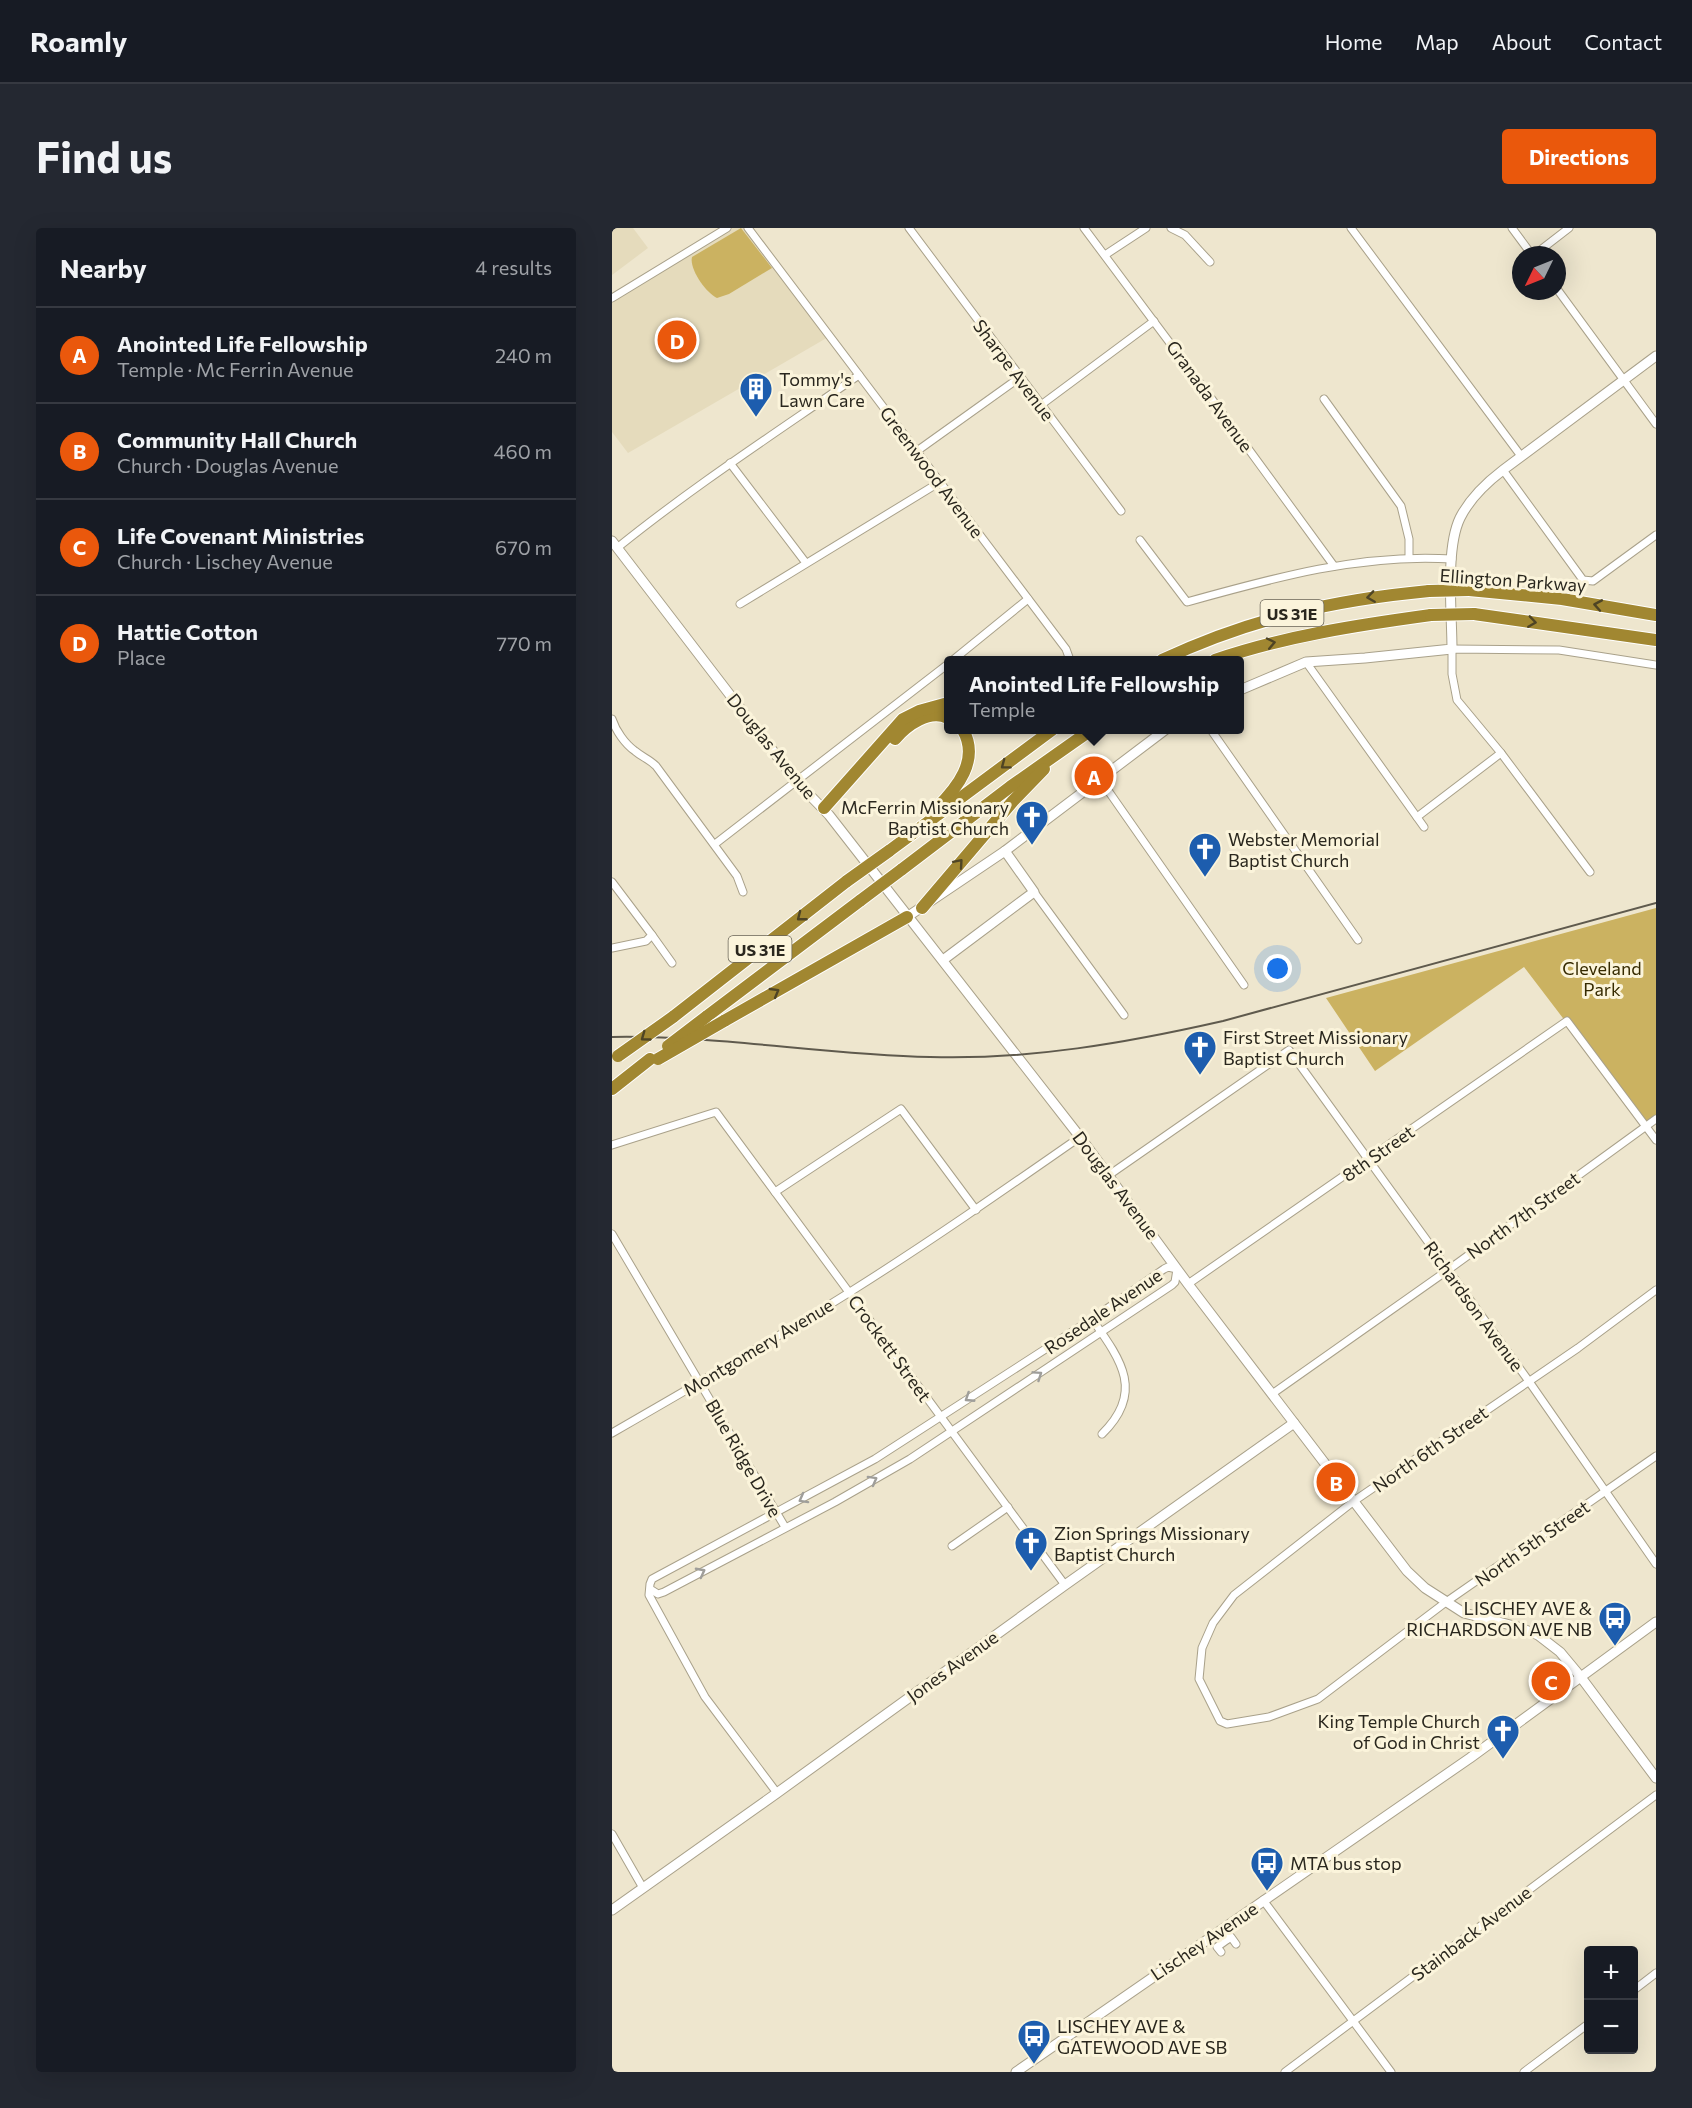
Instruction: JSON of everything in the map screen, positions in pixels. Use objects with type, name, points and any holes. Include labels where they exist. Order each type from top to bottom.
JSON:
[{"type":"highway","name":"Ellington Parkway","points":[[1172,656],[1238,628],[1300,610],[1348,601],[1429,591],[1469,590],[1562,598],[1656,615]]},
{"type":"highway","name":"Ellington Parkway","points":[[1226,656],[1255,646],[1340,628],[1431,615],[1474,614],[1656,640]]},
{"type":"highway","points":[[827,811],[903,719],[919,711],[944,704]]},
{"type":"highway","points":[[827,811],[902,730],[931,715],[944,716]]},
{"type":"highway","points":[[907,837],[952,792],[963,776],[970,749],[966,734]]},
{"type":"highway","name":"US 31E","points":[[615,1059],[673,1017],[847,881],[1045,734]]},
{"type":"highway","name":"US 31E","points":[[654,1059],[706,1017],[1084,734]]},
{"type":"highway","points":[[922,908],[1013,801],[1066,746]]},
{"type":"highway","points":[[612,1089],[654,1059],[907,917]]},
{"type":"street","points":[[612,298],[727,228]]},
{"type":"street","name":"Greenwood Avenue","points":[[748,228],[1028,598],[1066,649],[1069,656]]},
{"type":"street","name":"Sharpe Avenue","points":[[909,228],[1019,378],[1121,511]]},
{"type":"street","name":"Granada Avenue","points":[[1084,228],[1334,566]]},
{"type":"street","points":[[1105,255],[1146,228]]},
{"type":"street","points":[[1171,228],[1185,235],[1210,262]]},
{"type":"street","points":[[1352,228],[1521,456]]},
{"type":"street","points":[[1512,228],[1526,246]]},
{"type":"street","points":[[1545,246],[1569,228]]},
{"type":"street","points":[[1565,300],[1656,424]]},
{"type":"street","points":[[1041,405],[1154,321]]},
{"type":"street","points":[[1590,872],[1501,753],[1457,700],[1452,674],[1454,536],[1459,519],[1487,483],[1656,356]]},
{"type":"street","points":[[614,544],[860,375]]},
{"type":"street","points":[[917,451],[1019,378]]},
{"type":"street","points":[[1324,399],[1401,506],[1409,539],[1408,558]]},
{"type":"street","points":[[730,463],[806,563]]},
{"type":"street","points":[[1503,470],[1579,575],[1588,582],[1593,581],[1656,536]]},
{"type":"street","points":[[740,604],[940,482]]},
{"type":"street","points":[[1140,540],[1187,602],[1259,582],[1334,566],[1408,558],[1452,559]]},
{"type":"street","name":"Douglas Avenue","points":[[614,544],[796,781],[827,811],[1080,1137],[1188,1284],[1407,1571],[1425,1588],[1464,1613],[1538,1635],[1560,1652],[1656,1778]]},
{"type":"street","points":[[958,656],[1028,598]]},
{"type":"street","points":[[1244,688],[1306,662],[1452,649],[1559,650],[1656,665]]},
{"type":"street","points":[[1306,662],[1424,827]]},
{"type":"street","points":[[715,844],[944,667]]},
{"type":"street","points":[[612,719],[615,728],[634,751],[656,766],[715,844],[737,876],[743,892]]},
{"type":"street","points":[[907,917],[1005,851],[1158,734]]},
{"type":"street","points":[[1214,734],[1358,940]]},
{"type":"street","points":[[1417,817],[1501,753]]},
{"type":"street","points":[[1100,779],[1244,985]]},
{"type":"street","points":[[1005,851],[1124,1015]]},
{"type":"street","points":[[612,882],[672,963]]},
{"type":"street","points":[[943,960],[1034,892]]},
{"type":"street","points":[[612,948],[646,941],[652,935]]},
{"type":"street","name":"8th Street","points":[[1188,1284],[1567,1021],[1646,1126]]},
{"type":"street","name":"Richardson Avenue","points":[[1109,1175],[1289,1050],[1647,1545],[1656,1564]]},
{"type":"street","points":[[775,1192],[901,1109],[976,1210]]},
{"type":"street","name":"Crockett Street","points":[[612,1145],[716,1112],[1065,1585]]},
{"type":"street","name":"North 7th Street","points":[[1272,1394],[1656,1119]]},
{"type":"street","points":[[1646,1126],[1656,1140]]},
{"type":"street","name":"Montgomery Avenue","points":[[612,1433],[850,1292],[976,1210],[1080,1137]]},
{"type":"street","name":"Blue Ridge Drive","points":[[612,1234],[785,1527]]},
{"type":"street","name":"Rosedale Avenue","points":[[1168,1267],[1177,1269],[1175,1282],[1172,1285],[878,1478],[664,1592],[658,1594],[650,1589],[654,1577],[777,1514],[875,1459],[1092,1319],[1164,1269],[1168,1267]]},
{"type":"street","name":"North 6th Street","points":[[1220,1721],[1200,1679],[1202,1648],[1213,1623],[1234,1595],[1354,1501],[1578,1347],[1656,1290]]},
{"type":"street","points":[[1092,1319],[1123,1368],[1126,1385],[1125,1399],[1119,1416],[1102,1434]]},
{"type":"street","name":"Jones Avenue","points":[[612,1911],[1294,1423]]},
{"type":"street","name":"North 5th Street","points":[[1220,1721],[1227,1724],[1269,1717],[1318,1699],[1446,1602],[1656,1456]]},
{"type":"street","points":[[952,1546],[1008,1507]]},
{"type":"street","points":[[650,1589],[653,1602],[705,1697],[777,1793]]},
{"type":"street","name":"Lischey Avenue","points":[[1016,2072],[1470,1758],[1656,1622]]},
{"type":"street","name":"Stainback Avenue","points":[[1285,2072],[1656,1795]]},
{"type":"street","points":[[612,1834],[643,1888]]},
{"type":"street","points":[[1263,1900],[1390,2072]]},
{"type":"street","points":[[1221,1929],[1227,1943]]},
{"type":"street","points":[[1221,1952],[1217,1947],[1227,1943],[1231,1937],[1236,1944]]},
{"type":"street","points":[[1638,1987],[1656,1973]]},
{"type":"street","points":[[1524,2072],[1584,2027]]},
{"type":"shaded area","points":[[612,228],[633,228],[648,248],[612,275]]},
{"type":"shaded area","points":[[727,228],[748,228],[830,336],[628,453],[612,432],[612,298]]},
{"type":"green space","points":[[741,228],[772,268],[729,294],[717,298],[699,280],[693,268],[692,257]]},
{"type":"green space","name":"Cleveland Park","points":[[1656,908],[1656,1119],[1646,1127],[1524,967],[1375,1071],[1326,998]]},
{"type":"railway","points":[[612,1037],[692,1039],[850,1053],[930,1057],[1041,1053],[1114,1043],[1223,1021],[1656,903]]},
{"type":"place","name":"Hattie Cotton","points":[[677,340]]},
{"type":"place","name":"Tommy's Lawn Care","points":[[756,418]]},
{"type":"place","name":"Anointed Life Fellowship","points":[[1094,776]]},
{"type":"place","name":"McFerrin Missionary Baptist Church","points":[[1032,846]]},
{"type":"place","name":"Webster Memorial Baptist Church","points":[[1205,878]]},
{"type":"place","name":"First Street Missionary Baptist Church","points":[[1200,1076]]},
{"type":"place","name":"Community Hall Church","points":[[1336,1482]]},
{"type":"place","name":"Zion Springs Missionary Baptist Church","points":[[1031,1572]]},
{"type":"place","name":"LISCHEY AVE & RICHARDSON AVE NB","points":[[1615,1647]]},
{"type":"place","name":"Life Covenant Ministries","points":[[1551,1681]]},
{"type":"place","name":"King Temple Church of God in Christ","points":[[1503,1760]]},
{"type":"place","name":"MTA bus stop","points":[[1267,1892]]},
{"type":"place","name":"LISCHEY AVE & GATEWOOD AVE SB","points":[[1034,2065]]}]
